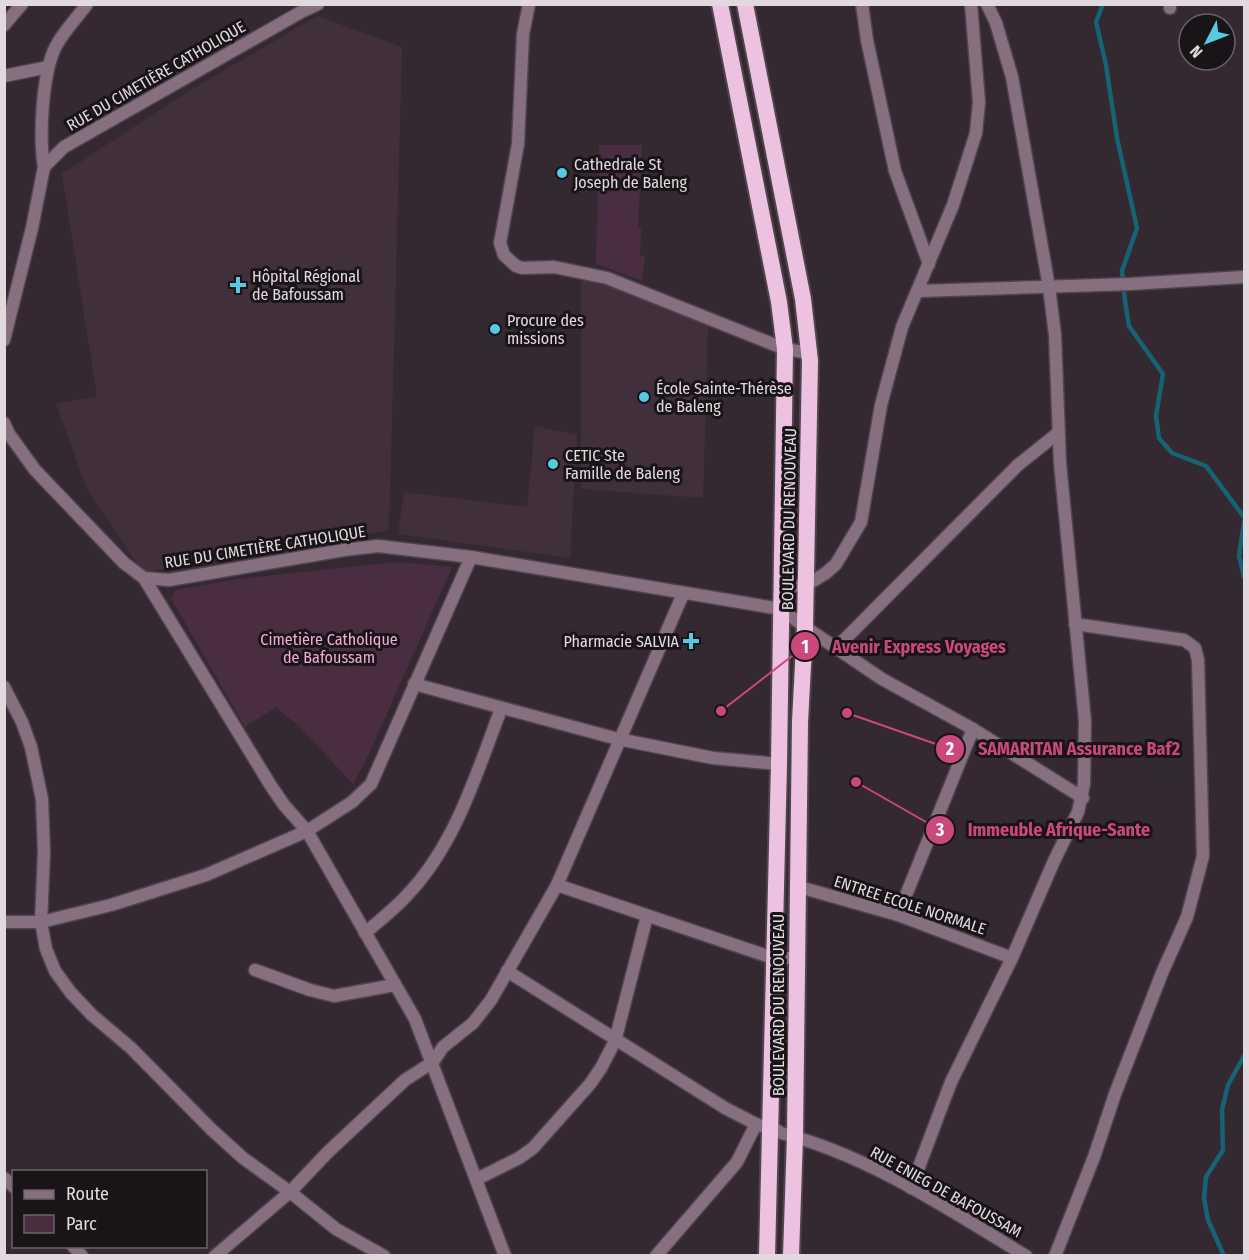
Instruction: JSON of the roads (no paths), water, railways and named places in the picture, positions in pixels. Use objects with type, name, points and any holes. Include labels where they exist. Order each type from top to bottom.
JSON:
[{"type":"highway","name":"BOULEVARD DU RENOUVEAU","points":[[745,4],[803,299],[809,353],[805,627],[800,722],[796,958],[775,1130],[767,1256]]},
{"type":"highway","name":"BOULEVARD DU RENOUVEAU","points":[[724,5],[785,349],[779,764],[773,958],[775,1130],[791,1256]]},
{"type":"highway","points":[[752,167],[775,162]]},
{"type":"street","points":[[4,25],[22,4]]},
{"type":"street","points":[[4,340],[9,298],[32,228],[44,167],[40,145],[48,67],[57,44],[87,4]]},
{"type":"street","name":"RUE DU CIMETIÈRE CATHOLIQUE","points":[[44,167],[64,147],[318,4]]},
{"type":"street","points":[[529,4],[523,34],[518,144],[500,243],[510,263],[522,268],[554,267],[607,278],[785,349],[809,353]]},
{"type":"street","points":[[862,4],[867,40],[895,171],[929,264]]},
{"type":"street","points":[[782,585],[805,586],[818,579],[836,564],[861,522],[881,405],[902,327],[953,205],[975,133],[979,102],[971,4]]},
{"type":"street","points":[[911,1188],[951,1082],[1012,958],[1083,798],[1084,784],[1085,721],[1058,433],[1055,335],[1049,287],[1012,77],[996,23],[987,4]]},
{"type":"street","points":[[4,76],[48,67]]},
{"type":"street","points":[[919,291],[1130,284],[1245,277]]},
{"type":"street","name":"RUE DU CIMETIÈRE CATHOLIQUE","points":[[4,423],[9,434],[35,470],[124,563],[144,578],[169,580],[378,546],[471,556],[781,609],[835,649],[882,679],[973,729],[1083,798]]},
{"type":"street","points":[[835,649],[1018,465],[1058,433]]},
{"type":"street","points":[[4,922],[41,922],[111,904],[206,875],[308,831],[352,802],[370,784],[471,556]]},
{"type":"street","points":[[144,578],[274,791],[308,831],[415,1019],[506,1256]]},
{"type":"street","points":[[214,1256],[290,1192],[328,1152],[405,1080],[433,1062],[443,1047],[473,1023],[491,1000],[557,885],[596,797],[618,739],[683,594]]},
{"type":"street","points":[[1055,1256],[1162,973],[1187,917],[1203,856],[1200,708],[1198,660],[1195,648],[1184,640],[1076,624]]},
{"type":"street","points":[[414,684],[618,739],[713,758],[779,764]]},
{"type":"street","points":[[4,687],[32,747],[42,799],[44,852],[41,922],[46,949],[55,971],[85,1008],[131,1048],[243,1158],[336,1229],[384,1256]]},
{"type":"street","points":[[365,933],[409,893],[437,857],[472,786],[501,709]]},
{"type":"street","points":[[898,915],[973,729]]},
{"type":"street","points":[[557,885],[773,958],[796,958]]},
{"type":"street","name":"ENTREE ECOLE NORMALE","points":[[796,886],[898,915],[1012,958]]},
{"type":"street","points":[[477,1179],[519,1158],[541,1140],[590,1084],[615,1041],[647,916]]},
{"type":"street","points":[[255,969],[310,990],[334,996],[395,985]]},
{"type":"street","name":"RUE ENIEG DE BAFOUSSAM","points":[[507,971],[615,1041],[725,1108],[775,1130],[864,1163],[1026,1256]]},
{"type":"street","points":[[656,1256],[737,1162],[775,1130]]},
{"type":"waterway","points":[[1103,4],[1096,22],[1106,65],[1117,138],[1137,228],[1122,271],[1125,301],[1129,326],[1163,374],[1156,416],[1159,438],[1172,453],[1206,466],[1244,517]]},
{"type":"waterway","points":[[1244,522],[1239,556],[1244,577]]},
{"type":"waterway","points":[[1224,1256],[1208,1220],[1204,1198],[1206,1177],[1223,1150],[1222,1110],[1228,1085],[1244,1056]]},
{"type":"place","name":"Cathedrale St Joseph de Baleng","points":[[562,173]]},
{"type":"place","name":"Hôpital Régional de Bafoussam","points":[[238,285]]},
{"type":"place","name":"Procure des missions","points":[[495,329]]},
{"type":"place","name":"École Sainte-Thérèse de Baleng","points":[[644,397]]},
{"type":"place","name":"CETIC Ste Famille de Baleng","points":[[553,464]]},
{"type":"place","name":"Pharmacie SALVIA","points":[[691,641]]},
{"type":"place","name":"Avenir Express Voyages","points":[[721,711]]},
{"type":"place","name":"SAMARITAN Assurance Baf2","points":[[847,713]]},
{"type":"place","name":"Immeuble Afrique-Sante","points":[[856,782]]},
{"type":"park label","name":"Cimetière Catholique de Bafoussam","points":[[329,648]]}]
